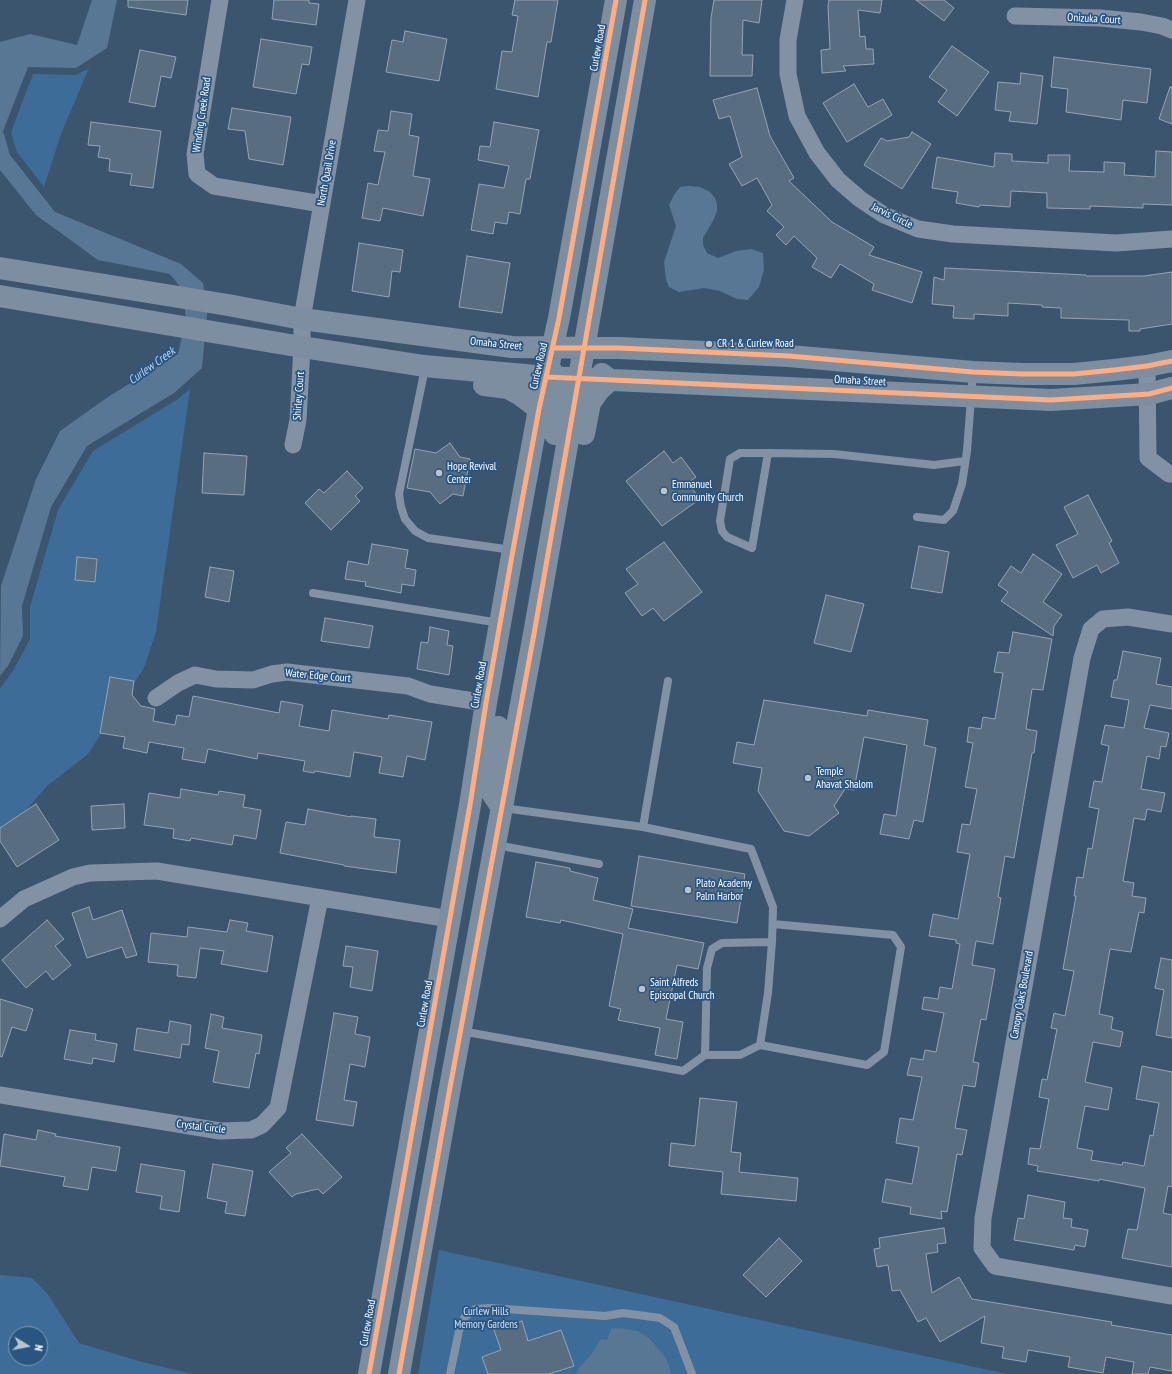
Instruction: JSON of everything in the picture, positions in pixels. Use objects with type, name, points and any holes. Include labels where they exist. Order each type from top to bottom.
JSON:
[{"type":"main road","name":"Curlew Road","points":[[369,1374],[470,805],[500,623],[539,409],[566,360],[588,325],[645,0]]},
{"type":"main road","name":"Curlew Road","points":[[399,1374],[460,1031],[534,634],[566,360],[615,6]]},
{"type":"main road","name":"Omaha Street","points":[[0,268],[116,286],[302,319],[512,347],[566,360],[610,380],[1051,400],[1149,394],[1172,388]]},
{"type":"main road","name":"Omaha Street","points":[[0,296],[424,366],[566,360],[619,348],[789,356],[973,372],[1074,374],[1147,366],[1172,360]]},
{"type":"main road","points":[[355,355],[389,375],[508,388],[519,394],[539,409]]},
{"type":"main road","points":[[534,634],[558,582],[590,402],[599,390],[610,380]]},
{"type":"main road","points":[[495,652],[505,675],[490,781],[492,793],[502,808]]},
{"type":"main road","points":[[449,1093],[441,1065],[459,949],[450,919]]},
{"type":"street","name":"Winding Creek Road","points":[[220,0],[195,154],[197,174],[214,186],[322,204]]},
{"type":"street","name":"North Quail Drive","points":[[302,347],[302,319],[357,0]]},
{"type":"street","name":"Jarvis Circle","points":[[795,0],[788,40],[788,74],[797,116],[817,153],[838,180],[860,199],[884,215],[918,229],[953,234],[1116,243],[1172,239]]},
{"type":"street","name":"Onizuka Court","points":[[1015,16],[1100,18],[1141,22],[1162,26],[1172,30]]},
{"type":"street","name":"Shirley Court","points":[[293,445],[298,420],[302,347]]},
{"type":"street","points":[[1147,366],[1149,394],[1148,458],[1169,474],[1172,474]]},
{"type":"street","name":"Canopy Oaks Boulevard","points":[[1172,624],[1128,617],[1103,619],[1091,629],[1082,658],[983,1218],[982,1248],[995,1266],[1172,1296]]},
{"type":"street","name":"Water Edge Court","points":[[156,698],[178,683],[194,675],[216,679],[253,680],[272,674],[287,672],[408,686],[430,694],[486,703]]},
{"type":"street","points":[[0,919],[24,899],[73,877],[90,873],[158,871],[450,919]]},
{"type":"street","name":"Crystal Circle","points":[[0,1094],[220,1131],[250,1130],[262,1125],[278,1108],[320,898]]},
{"type":"lane","points":[[917,517],[944,520],[953,511],[962,484],[973,372]]},
{"type":"lane","points":[[422,378],[399,494],[405,520],[415,531],[428,538],[513,550]]},
{"type":"lane","points":[[768,453],[752,548],[727,538],[722,531],[720,521],[730,459],[740,453],[768,453],[834,454],[934,465],[965,462]]},
{"type":"lane","points":[[313,593],[500,623]]},
{"type":"lane","points":[[643,827],[668,681]]},
{"type":"lane","points":[[502,808],[643,827],[751,849],[773,907],[768,993],[760,1045]]},
{"type":"lane","points":[[495,845],[599,864]]},
{"type":"lane","points":[[460,1031],[683,1071],[705,1055],[740,1055],[760,1045],[867,1065],[884,1052],[901,947],[893,935],[773,924]]},
{"type":"lane","points":[[705,1055],[708,968],[712,949],[722,943],[772,942]]},
{"type":"lane","points":[[450,1374],[459,1331],[464,1318],[475,1309],[491,1308],[605,1316],[623,1313],[660,1318],[674,1327],[692,1374]]},
{"type":"green space","points":[[89,68],[61,134],[44,187],[17,152],[11,133],[19,111],[33,74],[76,75]]},
{"type":"green space","points":[[190,389],[156,632],[144,668],[88,754],[47,786],[20,817],[0,831],[0,689],[14,669],[30,639],[30,607],[58,510],[93,451],[178,399]]},
{"type":"green space","name":"Curlew Hills Memory Gardens","points":[[439,1250],[1007,1374],[418,1374]]},
{"type":"green space","points":[[0,1275],[32,1278],[47,1293],[79,1343],[142,1362],[193,1374],[0,1374]]},
{"type":"shaded area","points":[[92,0],[117,0],[107,48],[76,68],[28,67],[3,131],[10,155],[55,212],[181,264],[203,283],[207,313],[202,368],[174,393],[87,446],[51,507],[22,606],[23,636],[8,666],[0,676],[1,586],[36,479],[60,431],[108,397],[178,354],[186,318],[182,289],[170,274],[98,260],[36,215],[0,170],[0,42],[30,34],[77,45]]},
{"type":"shaded area","points":[[680,187],[700,187],[710,192],[715,198],[717,204],[717,211],[714,219],[703,238],[703,245],[707,253],[718,258],[736,251],[751,249],[763,253],[764,270],[759,287],[748,300],[737,299],[720,291],[704,288],[679,292],[669,287],[666,280],[664,262],[676,226],[669,205]]},
{"type":"shaded area","points":[[620,1328],[637,1331],[649,1338],[666,1358],[671,1374],[576,1374],[578,1369],[591,1355],[601,1339],[607,1340],[611,1329]]},
{"type":"building","points":[[128,0],[188,0],[186,15],[128,7]]},
{"type":"building","points":[[274,0],[309,0],[309,3],[319,4],[316,25],[272,19]]},
{"type":"building","points":[[515,0],[558,0],[551,42],[547,42],[538,97],[496,89],[502,51],[512,52],[518,16],[512,15]]},
{"type":"building","points":[[714,0],[762,0],[759,23],[743,20],[742,55],[753,55],[752,76],[710,76],[711,18]]},
{"type":"building","points":[[829,0],[882,0],[880,13],[858,10],[860,37],[865,36],[866,49],[873,49],[874,64],[843,66],[846,71],[822,73],[821,50],[830,49]]},
{"type":"building","points":[[916,0],[944,0],[954,8],[944,21]]},
{"type":"building","points":[[405,31],[447,39],[439,81],[386,72],[392,40],[403,42]]},
{"type":"building","points":[[261,39],[312,47],[309,65],[302,64],[296,94],[253,87]]},
{"type":"building","points":[[952,46],[989,72],[957,116],[938,102],[947,90],[929,77]]},
{"type":"building","points":[[140,50],[176,57],[171,78],[161,76],[155,107],[129,102]]},
{"type":"building","points":[[1054,57],[1151,69],[1147,103],[1123,100],[1121,120],[1066,112],[1068,89],[1051,87]]},
{"type":"building","points":[[1021,73],[1043,76],[1037,124],[1009,121],[1011,112],[995,110],[998,82],[1020,84]]},
{"type":"building","points":[[854,84],[868,107],[883,99],[892,115],[847,142],[823,103]]},
{"type":"building","points":[[1170,87],[1172,87],[1172,124],[1159,119]]},
{"type":"building","points":[[757,88],[770,136],[794,178],[789,181],[832,222],[874,247],[869,255],[922,272],[912,303],[872,290],[874,284],[840,264],[831,278],[812,267],[817,258],[794,236],[786,245],[776,235],[784,227],[767,211],[772,205],[757,178],[742,186],[729,164],[742,157],[730,116],[719,119],[713,100]]},
{"type":"building","points":[[232,108],[291,117],[283,165],[249,159],[245,131],[228,129]]},
{"type":"building","points":[[391,111],[412,114],[409,135],[419,137],[413,176],[430,179],[423,216],[383,208],[380,221],[362,218],[368,183],[378,185],[385,152],[374,151],[378,130],[388,131]]},
{"type":"building","points":[[91,122],[161,131],[153,188],[130,185],[132,174],[109,171],[110,159],[98,157],[100,146],[88,145]]},
{"type":"building","points":[[494,122],[539,130],[530,179],[526,179],[520,214],[509,212],[507,224],[495,222],[493,234],[471,230],[479,184],[504,188],[509,166],[478,160],[480,146],[490,147]]},
{"type":"building","points":[[912,132],[931,144],[902,189],[864,165],[881,138],[887,141],[909,137]]},
{"type":"building","points":[[1156,151],[1172,152],[1172,205],[1143,204],[1143,208],[1090,206],[1090,209],[1047,208],[1047,193],[1011,191],[1010,207],[980,205],[979,207],[956,203],[958,192],[932,188],[937,157],[994,167],[995,153],[1012,154],[1012,161],[1048,163],[1048,155],[1070,155],[1069,171],[1104,172],[1104,162],[1125,163],[1124,175],[1155,177]]},
{"type":"building","points":[[359,243],[403,250],[400,272],[392,271],[389,297],[352,291]]},
{"type":"building","points":[[467,256],[510,263],[502,313],[459,307]]},
{"type":"building","points":[[945,268],[1086,276],[1144,276],[1172,272],[1172,324],[1140,329],[1140,331],[1129,331],[1129,320],[1061,318],[1061,308],[1042,307],[1042,305],[1008,303],[1008,316],[974,314],[974,319],[953,318],[954,306],[932,304],[934,277],[944,280]]},
{"type":"building","name":"Hope Revival Center","points":[[450,443],[460,457],[470,459],[463,496],[453,494],[440,504],[430,492],[407,488],[415,449],[436,453]]},
{"type":"building","name":"Emmanuel Community Church","points":[[664,451],[673,463],[681,457],[696,477],[688,483],[700,499],[662,526],[626,481]]},
{"type":"building","points":[[204,453],[247,456],[244,495],[202,493]]},
{"type":"building","points":[[347,471],[363,488],[355,496],[360,501],[331,530],[305,503],[319,489],[324,493]]},
{"type":"building","points":[[1088,495],[1112,541],[1109,543],[1119,563],[1101,573],[1097,565],[1073,578],[1056,545],[1078,534],[1064,507]]},
{"type":"building","points":[[664,542],[702,592],[664,621],[653,608],[642,616],[625,593],[638,584],[626,569]]},
{"type":"building","points":[[372,544],[408,550],[405,568],[416,570],[414,586],[402,584],[401,593],[365,586],[366,582],[345,579],[348,561],[368,565]]},
{"type":"building","points":[[919,546],[949,552],[942,593],[911,588]]},
{"type":"building","points":[[1033,554],[1062,574],[1043,602],[1062,615],[1054,626],[1053,636],[1001,601],[1008,592],[998,585],[1011,566],[1021,573]]},
{"type":"building","points":[[77,557],[97,559],[95,582],[75,580]]},
{"type":"building","points":[[210,567],[234,571],[229,602],[205,597]]},
{"type":"building","points":[[826,595],[864,604],[851,652],[814,643]]},
{"type":"building","points":[[325,618],[373,626],[369,648],[321,641]]},
{"type":"building","points":[[430,627],[449,631],[447,645],[453,646],[449,675],[417,669],[421,642],[428,643]]},
{"type":"building","points":[[1013,632],[1052,639],[1043,690],[1032,689],[1026,729],[1037,731],[1034,753],[1032,753],[1014,858],[1005,856],[998,897],[1001,898],[993,944],[976,941],[972,965],[995,969],[986,1020],[981,1019],[973,1062],[979,1063],[975,1087],[963,1085],[955,1128],[967,1130],[962,1155],[957,1154],[947,1212],[941,1211],[942,1219],[910,1214],[911,1207],[882,1202],[886,1179],[912,1184],[919,1147],[896,1143],[900,1118],[913,1120],[922,1077],[907,1075],[911,1058],[923,1060],[925,1050],[936,1052],[944,1013],[922,1009],[924,997],[938,999],[940,987],[952,989],[960,944],[956,943],[956,940],[929,936],[933,914],[958,919],[970,854],[957,852],[962,824],[970,825],[977,789],[965,787],[973,743],[967,742],[969,727],[981,729],[983,717],[995,719],[1003,673],[994,672],[998,652],[1009,653]]},
{"type":"building","points":[[1123,651],[1161,658],[1156,684],[1172,687],[1172,709],[1150,705],[1144,728],[1169,733],[1166,747],[1161,746],[1159,759],[1147,756],[1141,789],[1165,793],[1161,812],[1147,809],[1145,820],[1134,818],[1123,881],[1134,883],[1132,896],[1146,898],[1144,913],[1139,912],[1131,952],[1110,949],[1099,1014],[1113,1017],[1111,1029],[1123,1032],[1120,1047],[1093,1042],[1085,1082],[1112,1088],[1108,1110],[1085,1106],[1077,1148],[1093,1151],[1091,1160],[1122,1165],[1123,1162],[1144,1166],[1150,1135],[1153,1136],[1159,1103],[1136,1099],[1142,1066],[1172,1072],[1172,1187],[1168,1186],[1163,1213],[1172,1215],[1172,1267],[1122,1258],[1128,1229],[1137,1230],[1145,1188],[1099,1179],[1099,1181],[1037,1171],[1038,1166],[1028,1164],[1030,1148],[1040,1149],[1049,1099],[1039,1097],[1042,1079],[1047,1080],[1057,1029],[1051,1028],[1054,1013],[1065,1016],[1074,971],[1063,969],[1076,896],[1074,896],[1077,877],[1083,878],[1088,848],[1092,849],[1099,809],[1089,807],[1094,781],[1102,782],[1109,746],[1101,744],[1105,725],[1124,728],[1129,700],[1111,697],[1114,680],[1117,680]]},
{"type":"building","points":[[110,677],[134,681],[132,695],[141,706],[155,709],[153,721],[175,725],[177,715],[189,717],[193,696],[279,713],[281,701],[303,705],[299,726],[329,731],[332,710],[388,719],[389,715],[432,722],[425,760],[407,756],[403,777],[379,773],[382,757],[354,752],[350,777],[315,771],[314,773],[303,771],[305,761],[258,753],[257,759],[208,749],[205,763],[182,759],[184,748],[149,742],[147,753],[123,748],[125,737],[100,733]]},
{"type":"building","name":"Temple Ahavat Shalom","points":[[764,700],[867,716],[868,710],[928,720],[924,745],[936,748],[923,822],[914,820],[909,839],[880,834],[884,814],[896,816],[907,745],[864,737],[854,790],[845,789],[834,806],[839,813],[809,836],[784,831],[758,791],[762,768],[733,763],[737,742],[754,745]]},
{"type":"building","points":[[181,789],[218,795],[219,791],[245,795],[243,807],[261,810],[256,839],[234,835],[232,845],[191,838],[190,841],[173,838],[174,829],[144,825],[149,793],[180,798]]},
{"type":"building","points":[[36,804],[59,840],[17,867],[0,841],[0,828]]},
{"type":"building","points":[[124,804],[125,828],[92,830],[91,806]]},
{"type":"building","points":[[308,809],[351,817],[376,819],[374,837],[400,840],[396,873],[344,866],[280,853],[286,822],[305,825]]},
{"type":"building","name":"Plato Academy Palm Harbor","points":[[639,856],[745,874],[737,923],[631,906]]},
{"type":"building","points":[[536,862],[570,868],[570,871],[598,878],[593,900],[633,909],[628,928],[704,943],[698,969],[677,965],[666,1019],[683,1022],[677,1059],[655,1055],[660,1028],[618,1020],[621,1009],[609,1006],[623,934],[561,920],[560,923],[526,917]]},
{"type":"building","points":[[89,907],[93,920],[122,910],[137,955],[126,958],[122,947],[87,958],[72,913]]},
{"type":"building","points":[[47,920],[64,939],[55,946],[71,965],[53,980],[46,971],[26,988],[2,960]]},
{"type":"building","points":[[230,920],[248,923],[246,931],[273,936],[267,972],[221,964],[224,951],[200,948],[196,978],[177,976],[178,965],[148,962],[151,933],[187,937],[188,927],[227,932]]},
{"type":"building","points":[[346,946],[378,951],[372,991],[350,987],[353,967],[343,966]]},
{"type":"building","points":[[1161,958],[1172,960],[1172,1038],[1156,1035],[1164,990],[1155,988]]},
{"type":"building","points":[[0,999],[33,1009],[26,1031],[12,1027],[2,1057],[0,1056]]},
{"type":"building","points":[[334,1013],[358,1017],[355,1034],[370,1037],[365,1067],[350,1064],[344,1100],[357,1102],[353,1126],[316,1120]]},
{"type":"building","points":[[211,1014],[224,1017],[222,1028],[262,1035],[259,1054],[256,1053],[249,1088],[213,1082],[219,1051],[205,1048]]},
{"type":"building","points":[[170,1021],[191,1025],[189,1045],[182,1044],[180,1058],[134,1050],[137,1028],[168,1033]]},
{"type":"building","points":[[70,1030],[96,1034],[95,1040],[117,1044],[114,1062],[93,1058],[92,1064],[64,1059]]},
{"type":"building","points":[[700,1098],[737,1102],[731,1152],[741,1153],[739,1172],[798,1178],[796,1201],[721,1194],[723,1172],[669,1166],[671,1143],[695,1146]]},
{"type":"building","points":[[38,1130],[56,1134],[55,1136],[120,1147],[116,1171],[92,1167],[88,1190],[63,1186],[65,1177],[0,1166],[4,1134],[36,1140]]},
{"type":"building","points":[[302,1134],[342,1177],[323,1194],[318,1189],[296,1194],[292,1197],[269,1172],[291,1153],[286,1148]]},
{"type":"building","points":[[141,1164],[185,1171],[179,1212],[160,1209],[162,1196],[136,1192]]},
{"type":"building","points":[[213,1164],[253,1171],[245,1216],[225,1213],[227,1202],[207,1198]]},
{"type":"building","points":[[1028,1195],[1065,1202],[1063,1218],[1072,1219],[1071,1227],[1088,1230],[1085,1247],[1075,1245],[1074,1250],[1014,1240],[1018,1218],[1024,1219]]},
{"type":"building","points":[[944,1228],[946,1243],[937,1244],[938,1252],[926,1254],[932,1293],[959,1277],[972,1299],[1112,1322],[1111,1325],[1172,1335],[1172,1371],[1150,1367],[1148,1374],[1132,1374],[1134,1362],[1106,1357],[1103,1373],[1068,1367],[1070,1357],[1028,1350],[1026,1362],[1002,1358],[1004,1347],[981,1343],[985,1316],[940,1342],[926,1318],[918,1322],[900,1290],[892,1291],[888,1265],[877,1267],[874,1249],[880,1248],[879,1238]]},
{"type":"building","points":[[779,1238],[802,1261],[766,1297],[743,1275]]},
{"type":"building","points":[[522,1321],[528,1341],[561,1330],[574,1366],[549,1374],[488,1374],[482,1357],[501,1350],[494,1330]]},
{"type":"cycle path","points":[[369,1374],[470,805],[513,550],[539,409],[559,318],[616,0]]},
{"type":"cycle path","points":[[399,1374],[449,1093],[534,634],[645,0]]},
{"type":"cycle path","points":[[553,348],[619,348],[789,356],[973,372],[1022,374],[1074,374],[1147,366],[1172,361]]},
{"type":"cycle path","points":[[547,377],[1051,400],[1149,394],[1172,388]]},
{"type":"place","name":"CR 1 & Curlew Road","points":[[709,344]]},
{"type":"place","name":"Hope Revival Center","points":[[439,473]]},
{"type":"place","name":"Emmanuel Community Church","points":[[664,491]]},
{"type":"place","name":"Temple Ahavat Shalom","points":[[808,778]]},
{"type":"place","name":"Plato Academy Palm Harbor","points":[[688,890]]},
{"type":"place","name":"Saint Alfreds Episcopal Church","points":[[642,989]]},
{"type":"water label","name":"Curlew Creek","points":[[152,366]]}]
